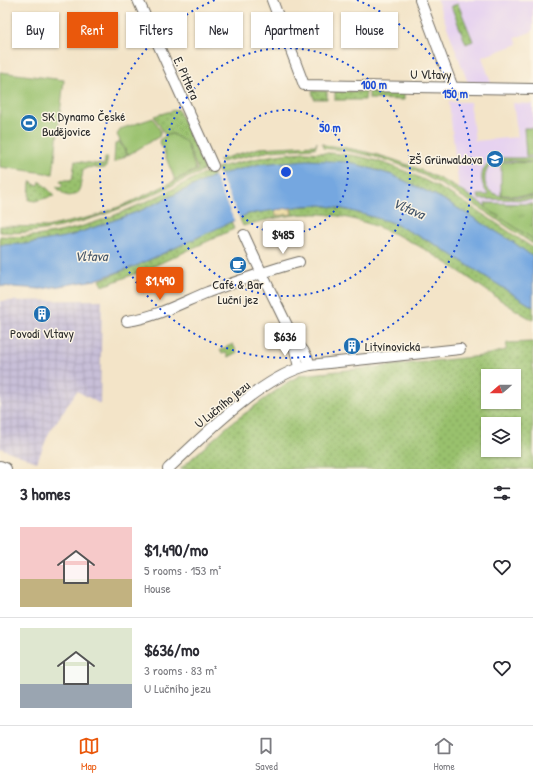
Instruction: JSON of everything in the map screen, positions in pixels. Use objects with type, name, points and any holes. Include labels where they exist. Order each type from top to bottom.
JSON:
[{"type":"main road","points":[[0,467],[4,469]]},
{"type":"street","name":"E. Pittera","points":[[138,0],[213,166]]},
{"type":"street","name":"U Vltavy","points":[[272,0],[304,85],[533,90]]},
{"type":"street","points":[[420,0],[453,88]]},
{"type":"street","points":[[244,235],[260,273],[296,344],[307,356],[310,364]]},
{"type":"street","points":[[127,320],[140,319],[156,315],[208,292],[260,273],[299,262]]},
{"type":"street","points":[[296,344],[295,350],[299,367]]},
{"type":"street","name":"U Lučního jezu","points":[[168,469],[248,398],[281,376],[299,367],[310,364],[460,349]]},
{"type":"shaded area","points":[[437,0],[533,0],[533,31],[515,38],[518,44],[482,57],[491,83],[468,83]]},
{"type":"shaded area","name":"ZŠ Grünwaldova","points":[[449,102],[470,102],[475,141],[518,137],[513,103],[533,104],[533,239],[459,190]]},
{"type":"shaded area","points":[[102,300],[100,404],[77,391],[49,433],[37,462],[0,448],[0,301]]},
{"type":"green space","points":[[458,4],[473,41],[466,44],[451,6]]},
{"type":"green space","name":"SK Dynamo České Budějovice","points":[[0,72],[64,80],[53,174],[0,167]]},
{"type":"green space","points":[[312,91],[327,91],[327,99],[314,99]]},
{"type":"green space","points":[[335,91],[366,92],[365,100],[335,100]]},
{"type":"green space","points":[[369,91],[404,92],[404,100],[369,99]]},
{"type":"green space","points":[[178,109],[205,170],[134,203],[80,222],[38,231],[15,233],[0,232],[0,226],[47,227],[95,216],[124,205],[198,170],[186,142],[172,134],[165,135],[154,116]]},
{"type":"green space","points":[[153,118],[161,132],[159,133],[160,136],[128,155],[117,135],[120,129]]},
{"type":"green space","points":[[524,128],[533,128],[533,156],[526,156]]},
{"type":"green space","points":[[172,134],[186,142],[196,170],[175,180],[159,140]]},
{"type":"green space","points":[[119,141],[127,155],[114,163],[115,144]]},
{"type":"green space","points":[[317,142],[316,147],[314,148],[270,151],[222,162],[218,160],[259,148],[315,145]]},
{"type":"green space","points":[[322,143],[324,145],[354,149],[382,156],[411,166],[438,178],[474,199],[533,239],[533,244],[465,199],[437,182],[411,169],[387,160],[349,151],[323,148]]},
{"type":"green space","points":[[305,152],[362,157],[408,172],[472,207],[533,248],[533,257],[513,242],[441,198],[392,175],[349,162],[260,164],[220,175],[217,168],[239,162],[282,154]]},
{"type":"green space","points":[[105,158],[108,158],[105,168],[87,168],[83,171],[79,192],[67,196],[56,187],[57,186],[60,188],[63,185],[60,182],[61,180],[72,180],[75,161],[104,165]]},
{"type":"green space","points":[[499,158],[533,158],[533,162],[499,161],[491,164],[485,177],[486,185],[489,191],[502,196],[533,197],[533,200],[479,199],[478,195],[489,195],[485,190],[482,179],[484,168],[493,160]]},
{"type":"green space","points":[[501,162],[533,163],[533,196],[501,195]]},
{"type":"green space","points":[[211,170],[214,176],[140,211],[70,236],[26,244],[0,245],[0,236],[27,236],[55,233],[109,217],[136,206]]},
{"type":"green space","points":[[32,181],[33,184],[39,185],[40,181],[54,196],[35,201],[29,200],[30,183]]},
{"type":"green space","points":[[485,203],[533,204],[533,239],[486,208]]},
{"type":"green space","points":[[322,205],[348,210],[391,222],[438,246],[533,307],[533,320],[509,306],[426,250],[397,235],[368,223],[337,216],[301,214],[243,226],[239,217],[275,209],[276,216],[292,213],[291,207]]},
{"type":"green space","points":[[231,221],[234,229],[150,268],[103,286],[100,280],[154,258]]},
{"type":"green space","points":[[533,342],[533,469],[180,469],[229,425],[288,382],[301,375],[482,356],[506,350],[507,343]]},
{"type":"green space","points":[[233,344],[237,353],[228,357],[226,353],[222,354],[220,350]]},
{"type":"sand","points":[[291,207],[292,214],[276,216],[275,209]]},
{"type":"water","name":"Vltava","points":[[307,160],[349,162],[392,175],[441,198],[513,242],[533,257],[533,307],[438,246],[391,222],[348,210],[322,205],[302,206],[248,214],[138,265],[95,280],[41,289],[0,286],[0,245],[26,244],[70,236],[140,211],[214,176],[260,164]]},
{"type":"pier","points":[[219,173],[240,219],[235,222],[213,174]]},
{"type":"place","name":"SK Dynamo České Budějovice","points":[[29,123]]},
{"type":"place","name":"ZŠ Grünwaldova","points":[[495,159]]},
{"type":"place","name":"Café & Bar Luční jez","points":[[238,265]]},
{"type":"place","name":"Povodí Vltavy","points":[[42,314]]},
{"type":"place","name":"Litvínovická","points":[[352,346]]}]
